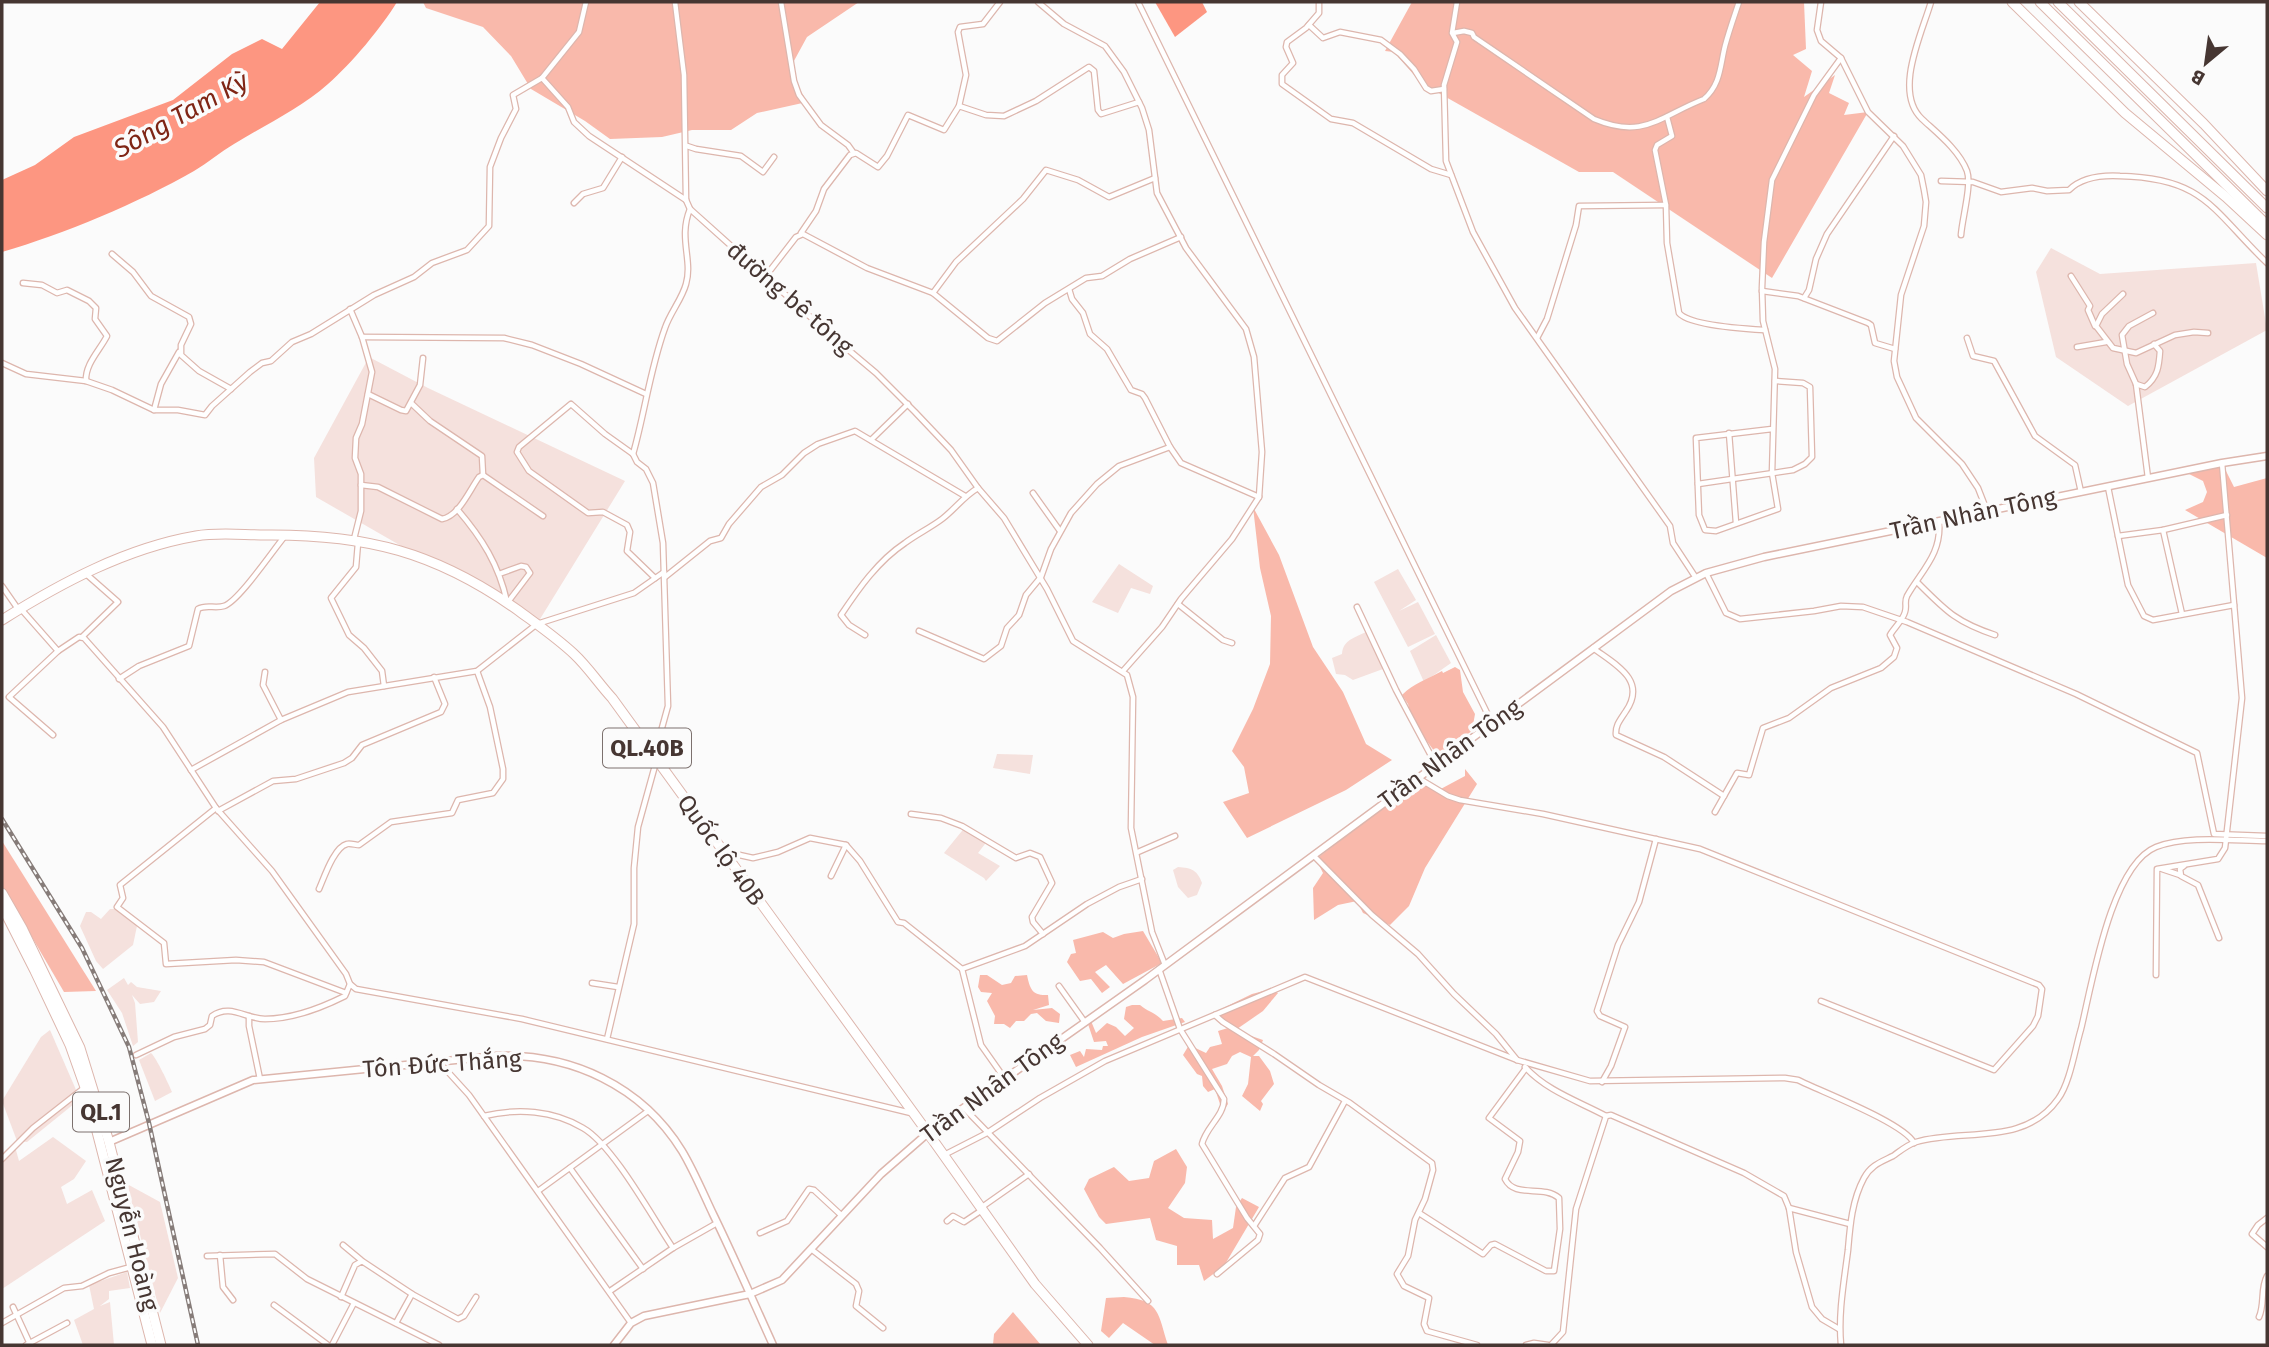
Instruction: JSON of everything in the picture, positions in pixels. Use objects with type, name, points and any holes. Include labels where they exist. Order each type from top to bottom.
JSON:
[{"type":"highway","points":[[2012,2],[2125,113],[2207,180],[2267,235]]},
{"type":"highway","points":[[2040,2],[2267,225]]},
{"type":"highway","points":[[2058,2],[2267,208]]},
{"type":"highway","points":[[2079,2],[2204,124],[2267,191]]},
{"type":"highway","name":"Quốc lộ 40B","points":[[2,620],[84,572],[144,550],[197,535],[311,534],[356,540],[398,550],[448,567],[507,603],[575,655],[612,698],[1035,1284],[1088,1345]]},
{"type":"highway","name":"Nguyễn Hoàng","points":[[2,893],[22,928],[80,1048],[109,1142],[161,1345]]},
{"type":"highway","name":"Nguyễn Hoàng","points":[[2,906],[70,1045],[84,1088],[152,1345]]},
{"type":"street","points":[[2,363],[26,374],[86,381],[113,390],[154,410],[178,410],[205,415],[231,389],[262,363],[271,362],[292,342],[312,334],[350,309],[414,277],[432,263],[467,250],[489,226],[490,167],[516,109],[513,94],[542,78],[579,32],[586,2]]},
{"type":"street","name":"đường bê tông","points":[[675,2],[684,75],[687,201],[690,209],[908,404],[951,450],[1004,518],[1041,577],[1073,642],[1123,671]]},
{"type":"street","points":[[781,2],[794,81],[799,95],[821,125],[848,145],[853,152],[878,167],[887,156],[908,115],[946,130],[959,106],[965,79],[958,32],[960,27],[983,24],[1000,2]]},
{"type":"street","points":[[1038,2],[1064,24],[1105,46],[1124,72],[1149,130],[1157,193],[1186,248],[1246,329],[1254,357],[1262,452],[1259,497],[1232,539],[1123,671],[1127,675],[1133,697],[1131,828],[1138,852],[1152,932],[1180,1029],[1224,1099],[1222,1110],[1202,1144],[1260,1234],[1258,1240],[1217,1274]]},
{"type":"street","points":[[1138,2],[1492,724]]},
{"type":"street","points":[[1319,2],[1320,11],[1309,25],[1287,42],[1293,63],[1282,75],[1281,81],[1285,88],[1331,120],[1353,122],[1431,169],[1451,175]]},
{"type":"street","points":[[1457,2],[1452,33],[1457,42],[1444,89],[1446,162],[1473,232],[1515,308],[1670,526],[1673,543],[1696,578]]},
{"type":"street","points":[[1452,33],[1472,33],[1512,64],[1594,119],[1612,127],[1641,127],[1704,99],[1717,84],[1739,2]]},
{"type":"street","points":[[1821,2],[1817,30],[1821,41],[1841,58],[1868,112],[1903,146],[1921,175],[1926,202],[1924,226],[1901,295],[1895,349],[1897,377],[1916,418],[1962,464],[1978,488],[1987,511]]},
{"type":"street","points":[[1931,2],[1908,76],[1911,101],[1920,118],[1932,126],[1959,157],[1968,173],[1961,235]]},
{"type":"street","points":[[1309,25],[1323,38],[1340,32],[1385,42],[1414,69],[1426,88],[1431,91],[1444,89]]},
{"type":"street","points":[[1772,429],[1696,438],[1699,515],[1705,530],[1711,532],[1777,510],[1772,472],[1775,369],[1765,330],[1762,291],[1764,242],[1772,180],[1814,95],[1841,58]]},
{"type":"street","points":[[959,106],[986,115],[1004,116],[1036,101],[1089,67],[1094,71],[1099,112],[1104,113],[1139,102]]},
{"type":"street","points":[[542,78],[568,107],[574,122],[589,135],[687,201]]},
{"type":"street","points":[[1667,117],[1672,136],[1657,145],[1655,150],[1666,205],[1668,250],[1680,315],[1685,319],[1729,329],[1765,330]]},
{"type":"street","points":[[1804,298],[1827,234],[1894,136]]},
{"type":"street","points":[[687,146],[741,156],[763,172],[774,157]]},
{"type":"street","points":[[765,277],[801,234],[817,211],[822,191],[853,152]]},
{"type":"street","points":[[574,203],[583,194],[603,188],[622,157]]},
{"type":"street","points":[[933,293],[962,256],[1023,200],[1046,170],[1078,180],[1106,197],[1155,178]]},
{"type":"street","points":[[1941,181],[1968,182],[2001,192],[2032,188],[2047,191],[2069,190],[2077,182],[2093,177],[2117,175],[2172,181],[2205,198],[2267,263]]},
{"type":"street","points":[[1537,338],[1547,319],[1576,225],[1579,206],[1666,205]]},
{"type":"street","points":[[633,454],[665,327],[686,285],[684,234],[690,209]]},
{"type":"street","points":[[801,234],[867,268],[933,293],[995,341],[1001,340],[1045,303],[1086,278],[1102,276],[1130,259],[1181,237]]},
{"type":"street","points":[[112,254],[133,272],[151,296],[191,319],[179,352],[164,377],[154,410]]},
{"type":"street","points":[[2071,276],[2091,306],[2088,310],[2096,327],[2113,348],[2136,353],[2175,335],[2208,333]]},
{"type":"street","points":[[23,283],[42,285],[57,292],[67,290],[89,301],[96,308],[95,319],[107,336],[90,364],[86,381]]},
{"type":"street","points":[[1069,289],[1072,299],[1083,313],[1090,334],[1107,349],[1131,390],[1145,398],[1181,463],[1259,497]]},
{"type":"street","points":[[1762,291],[1804,298],[1868,323],[1871,325],[1875,343],[1895,349]]},
{"type":"street","points":[[2096,327],[2102,314],[2109,311],[2123,294]]},
{"type":"street","points":[[350,309],[372,372],[362,424],[356,438],[355,458],[361,474],[356,567],[331,598],[349,635],[364,648],[382,671],[384,686]]},
{"type":"street","points":[[2148,479],[2136,384],[2127,363],[2123,332],[2153,313]]},
{"type":"street","points":[[362,337],[504,338],[532,345],[581,364],[646,394]]},
{"type":"street","points":[[1967,338],[1973,355],[1994,361],[2035,436],[2075,465],[2081,492]]},
{"type":"street","points":[[2077,347],[2106,342]]},
{"type":"street","points":[[2136,384],[2145,387],[2153,381],[2159,368],[2160,351],[2154,344]]},
{"type":"street","points":[[179,352],[199,371],[231,389]]},
{"type":"street","points":[[368,394],[406,411],[420,385],[423,358]]},
{"type":"street","points":[[1698,484],[1798,468],[1812,457],[1811,388],[1803,383],[1774,381]]},
{"type":"street","points":[[361,485],[378,487],[442,519],[449,517],[457,509],[482,475],[482,456],[436,426],[411,403]]},
{"type":"street","points":[[607,1039],[634,924],[634,868],[638,827],[668,706],[665,575],[659,510],[653,483],[646,469],[637,462],[633,454],[571,404],[519,447],[517,452],[529,471],[588,513],[603,512],[627,525],[630,532],[628,551],[655,578]]},
{"type":"street","points":[[871,440],[908,404]]},
{"type":"street","points":[[191,771],[281,720],[348,692],[477,671],[537,624],[634,593],[655,578],[665,575],[710,541],[721,538],[729,524],[761,487],[782,475],[804,453],[818,444],[855,431],[965,496]]},
{"type":"street","points":[[1729,433],[1736,523]]},
{"type":"street","points":[[919,631],[984,659],[1001,646],[1007,628],[1019,615],[1026,595],[1041,577],[1051,549],[1071,513],[1097,484],[1119,466],[1170,447]]},
{"type":"street","name":"Trần Nhân Tông","points":[[631,1323],[645,1316],[750,1294],[782,1280],[841,1214],[928,1133],[1162,967],[1650,605],[1696,578],[1763,557],[2267,456]]},
{"type":"street","points":[[2156,975],[2157,869],[2218,859],[2225,848],[2242,698],[2222,463]]},
{"type":"street","points":[[482,475],[543,516]]},
{"type":"street","points":[[2108,486],[2128,585],[2144,616],[2153,620],[2234,605]]},
{"type":"street","points":[[866,635],[849,625],[841,615],[865,580],[877,566],[906,542],[945,517],[965,496],[978,488]]},
{"type":"street","points":[[1033,493],[1060,531]]},
{"type":"street","points":[[457,509],[484,543],[499,574],[507,603]]},
{"type":"street","points":[[2117,536],[2163,530],[2227,515]]},
{"type":"street","points":[[1715,812],[1737,773],[1751,773],[1763,728],[1786,720],[1831,688],[1870,674],[1889,663],[1898,650],[1890,635],[1905,612],[1908,595],[1918,583],[1938,547],[1939,521]]},
{"type":"street","points":[[2163,530],[2182,614]]},
{"type":"street","points":[[119,679],[139,666],[189,646],[198,609],[204,606],[224,606],[233,600],[285,534]]},
{"type":"street","points":[[499,574],[521,565],[530,573],[507,603]]},
{"type":"street","points":[[53,735],[9,697],[58,651],[82,637],[118,602],[84,572]]},
{"type":"street","points":[[1706,573],[1726,613],[1731,617],[1740,619],[1840,606],[1863,607],[1901,620],[2076,694],[2194,751],[2198,755],[2214,834],[2224,839]]},
{"type":"street","points":[[1918,583],[1954,618],[1995,635]]},
{"type":"street","points":[[2,586],[19,609],[58,651]]},
{"type":"street","points":[[1178,604],[1223,640],[1233,643]]},
{"type":"street","points":[[1357,607],[1396,690],[1436,765]]},
{"type":"street","points":[[82,637],[102,656],[163,727],[217,809],[272,871],[346,974],[350,984],[364,992],[522,1019],[913,1113]]},
{"type":"street","points":[[1594,648],[1626,674],[1634,687],[1633,700],[1617,725],[1616,735],[1664,757],[1724,796]]},
{"type":"street","points":[[319,889],[332,860],[344,845],[359,845],[391,822],[452,813],[458,800],[494,793],[503,779],[503,769],[490,707],[477,671]]},
{"type":"street","points":[[265,672],[264,688],[281,720]]},
{"type":"street","points":[[346,993],[264,962],[236,960],[166,964],[164,943],[117,907],[123,898],[120,885],[217,809],[273,781],[296,779],[344,763],[352,758],[362,745],[441,712],[445,704],[434,677]]},
{"type":"street","points":[[1418,778],[1460,800],[1693,847],[2039,985],[2042,989],[2034,1026],[1994,1070],[1821,1000]]},
{"type":"street","points":[[911,814],[941,818],[962,826],[1016,858],[1030,853],[1040,857],[1052,883],[1032,917],[1043,934]]},
{"type":"street","points":[[1138,852],[1175,836]]},
{"type":"street","points":[[722,851],[753,858],[778,852],[810,838],[846,845],[860,861],[898,922],[904,923],[962,969],[981,1045],[1005,1079]]},
{"type":"street","points":[[1602,1082],[1611,1066],[1625,1027],[1600,1016],[1597,1011],[1618,945],[1639,902],[1656,839]]},
{"type":"street","points":[[1841,1345],[1839,1329],[1850,1224],[1855,1201],[1868,1171],[1875,1164],[1914,1143],[2010,1131],[2034,1122],[2063,1091],[2108,920],[2132,868],[2142,855],[2157,846],[2193,841],[2267,839]]},
{"type":"street","points":[[831,876],[846,845]]},
{"type":"street","points":[[1313,855],[1372,915],[1424,959],[1454,994],[1548,1087],[1606,1116],[1611,1115],[1744,1173],[1779,1192],[1787,1200],[1796,1252],[1810,1301],[1822,1319],[1839,1329]]},
{"type":"street","points":[[2181,876],[2180,869],[2184,865]]},
{"type":"street","points":[[2162,868],[2198,886],[2219,938]]},
{"type":"street","points":[[962,969],[1018,950],[1104,895],[1142,879]]},
{"type":"street","points":[[944,1155],[987,1133],[1105,1061],[1291,981],[1308,977],[1519,1061],[1565,1075],[1602,1082],[1785,1078],[1798,1080],[1882,1120],[1908,1135],[1914,1143]]},
{"type":"street","points":[[592,983],[618,988]]},
{"type":"street","points":[[136,1055],[174,1037],[205,1028],[217,1013],[233,1011],[259,1019],[314,1010],[345,996],[350,984]]},
{"type":"street","points":[[1059,986],[1084,1021]]},
{"type":"street","points":[[1215,1015],[1359,1109],[1432,1163],[1433,1170],[1415,1220],[1408,1255],[1397,1274],[1398,1279],[1404,1286],[1429,1298],[1424,1324],[1429,1333],[1477,1345]]},
{"type":"street","points":[[249,1016],[260,1079]]},
{"type":"street","name":"Tôn Đức Thắng","points":[[109,1142],[226,1090],[260,1079],[514,1055],[565,1063],[614,1083],[648,1111],[682,1151],[773,1345]]},
{"type":"street","points":[[439,1062],[484,1116],[631,1323],[614,1345]]},
{"type":"street","points":[[1419,1213],[1483,1254],[1495,1244],[1546,1271],[1554,1271],[1560,1229],[1559,1198],[1545,1191],[1516,1189],[1507,1183],[1506,1179],[1520,1141],[1489,1118],[1526,1068]]},
{"type":"street","points":[[2,1159],[33,1128],[84,1088]]},
{"type":"street","points":[[1254,1226],[1285,1178],[1309,1167],[1345,1101]]},
{"type":"street","points":[[964,1107],[1148,1301]]},
{"type":"street","points":[[484,1116],[513,1110],[548,1115],[583,1128],[612,1156],[673,1248]]},
{"type":"street","points":[[538,1191],[648,1111]]},
{"type":"street","points":[[1527,1345],[1549,1345],[1563,1332],[1576,1209],[1606,1116]]},
{"type":"street","points":[[570,1168],[643,1269]]},
{"type":"street","points":[[947,1221],[953,1216],[967,1222],[1029,1174]]},
{"type":"street","points":[[760,1233],[787,1221],[809,1189],[814,1190],[841,1214]]},
{"type":"street","points":[[1789,1208],[1850,1224]]},
{"type":"street","points":[[2267,1218],[2252,1234],[2267,1247]]},
{"type":"street","points":[[610,1291],[673,1248],[717,1223]]},
{"type":"street","points":[[342,1245],[412,1294],[460,1319],[476,1297]]},
{"type":"street","points":[[811,1248],[856,1284],[859,1291],[856,1306],[883,1328]]},
{"type":"street","points":[[206,1256],[275,1254],[307,1279],[439,1345]]},
{"type":"street","points":[[220,1255],[223,1287],[233,1300]]},
{"type":"street","points":[[341,1297],[355,1265],[362,1261]]},
{"type":"street","points":[[2,1324],[64,1288],[85,1286],[109,1273],[132,1267]]},
{"type":"street","points":[[2259,1318],[2264,1307],[2264,1281],[2267,1276]]},
{"type":"street","points":[[396,1324],[412,1294]]},
{"type":"street","points":[[274,1305],[330,1345],[354,1303]]},
{"type":"street","points":[[13,1307],[29,1345],[67,1323]]},
{"type":"shaded area","points":[[423,2],[859,2],[807,37],[789,70],[807,102],[757,113],[731,130],[692,130],[662,137],[610,139],[531,89],[511,56],[483,27],[426,8]]},
{"type":"shaded area","points":[[1412,2],[1804,2],[1806,49],[1793,55],[1812,71],[1804,97],[1835,75],[1829,93],[1849,103],[1844,115],[1868,112],[1772,278],[1613,172],[1579,172],[1421,83],[1394,52],[1385,51]]},
{"type":"shaded area","points":[[2051,248],[2100,274],[2256,263],[2267,330],[2128,406],[2056,357],[2036,272]]},
{"type":"shaded area","points":[[369,357],[428,388],[625,481],[537,624],[316,497],[314,458]]},
{"type":"shaded area","points":[[2222,463],[2234,487],[2267,478],[2267,558],[2185,510],[2203,502],[2207,492],[2203,481],[2187,473]]},
{"type":"shaded area","points":[[1253,507],[1279,555],[1313,647],[1343,692],[1366,744],[1392,760],[1346,790],[1247,838],[1223,802],[1249,793],[1244,767],[1232,751],[1253,709],[1270,664],[1271,616],[1260,568]]},
{"type":"shaded area","points":[[1119,564],[1153,586],[1150,594],[1131,588],[1118,613],[1092,602]]},
{"type":"shaded area","points":[[1398,569],[1416,600],[1399,611],[1418,602],[1435,634],[1408,647],[1374,582]]},
{"type":"shaded area","points":[[1366,632],[1383,669],[1353,680],[1336,674],[1332,658],[1342,654],[1344,646],[1350,640]]},
{"type":"shaded area","points":[[1436,635],[1451,663],[1424,682],[1410,651]]},
{"type":"shaded area","points":[[1455,667],[1460,670],[1463,692],[1475,714],[1472,731],[1437,755],[1413,722],[1408,704],[1402,695],[1411,687]]},
{"type":"shaded area","points":[[997,754],[1033,755],[1030,774],[993,768]]},
{"type":"shaded area","points":[[1465,769],[1477,784],[1425,868],[1409,906],[1390,925],[1363,913],[1357,901],[1338,905],[1314,920],[1313,888],[1323,873],[1316,859],[1424,777],[1437,791],[1465,776]]},
{"type":"shaded area","points":[[966,826],[988,840],[978,853],[1000,866],[986,881],[944,853]]},
{"type":"shaded area","points":[[2,841],[96,991],[64,992],[2,886]]},
{"type":"shaded area","points":[[1178,867],[1196,872],[1202,883],[1197,895],[1188,898],[1178,887],[1173,870]]},
{"type":"shaded area","points":[[110,909],[116,909],[134,918],[137,926],[133,945],[103,969],[96,961],[80,926],[86,912],[91,912],[101,919]]},
{"type":"shaded area","points":[[1143,931],[1162,963],[1123,984],[1106,965],[1095,972],[1110,987],[1102,993],[1091,979],[1080,981],[1067,962],[1071,954],[1076,953],[1073,940],[1103,932],[1113,938]]},
{"type":"shaded area","points":[[980,975],[987,975],[1002,985],[1011,983],[1015,976],[1027,975],[1033,991],[1048,995],[1049,1005],[1033,1010],[1052,1008],[1060,1014],[1059,1023],[1046,1021],[1037,1013],[1031,1014],[1024,1021],[1016,1021],[1010,1028],[1004,1024],[994,1024],[995,1016],[987,1001],[992,993],[981,992],[978,987]]},
{"type":"shaded area","points":[[124,978],[128,985],[131,982],[137,987],[161,991],[154,1002],[140,1004],[132,995],[138,1042],[133,1046],[122,1013],[107,990]]},
{"type":"shaded area","points":[[1271,989],[1278,993],[1263,1011],[1237,1029],[1213,1013],[1252,994]]},
{"type":"shaded area","points":[[1140,1005],[1163,1021],[1182,1018],[1185,1022],[1142,1037],[1076,1067],[1070,1055],[1080,1051],[1084,1057],[1086,1049],[1102,1050],[1103,1046],[1108,1046],[1106,1041],[1094,1042],[1088,1024],[1091,1021],[1096,1033],[1107,1023],[1125,1036],[1134,1028],[1124,1019],[1126,1007]]},
{"type":"shaded area","points":[[1228,1028],[1263,1040],[1253,1056],[1259,1056],[1270,1071],[1274,1084],[1261,1101],[1263,1104],[1260,1111],[1242,1096],[1248,1084],[1251,1057],[1240,1052],[1232,1056],[1227,1064],[1212,1069],[1222,1086],[1228,1104],[1226,1107],[1220,1104],[1215,1089],[1208,1092],[1203,1086],[1202,1076],[1197,1074],[1183,1055],[1189,1045],[1206,1053],[1210,1047],[1222,1044],[1218,1031]]},
{"type":"shaded area","points":[[50,1030],[80,1099],[27,1142],[17,1141],[2,1101],[41,1037]]},
{"type":"shaded area","points":[[151,1053],[172,1092],[155,1101],[139,1060]]},
{"type":"shaded area","points":[[53,1137],[86,1161],[74,1179],[61,1187],[67,1204],[92,1190],[105,1221],[2,1289],[2,1162],[14,1143],[19,1161]]},
{"type":"shaded area","points":[[1176,1149],[1187,1167],[1185,1183],[1168,1208],[1184,1218],[1212,1220],[1213,1239],[1233,1228],[1236,1207],[1242,1198],[1259,1207],[1224,1266],[1204,1281],[1199,1265],[1177,1265],[1177,1246],[1156,1240],[1150,1218],[1106,1224],[1099,1217],[1084,1189],[1089,1179],[1114,1167],[1129,1181],[1149,1178],[1154,1161]]},
{"type":"shaded area","points":[[127,1184],[160,1202],[178,1278],[160,1313]]},
{"type":"shaded area","points":[[127,1272],[130,1288],[109,1291],[109,1299],[100,1306],[110,1302],[114,1345],[83,1345],[74,1320],[94,1309],[89,1285]]},
{"type":"shaded area","points":[[1124,1297],[1152,1306],[1159,1317],[1168,1345],[1155,1345],[1123,1323],[1109,1338],[1101,1331],[1106,1298]]},
{"type":"shaded area","points":[[1013,1312],[1041,1345],[993,1345],[994,1334]]},
{"type":"water","name":"Sông Tam Kỳ","points":[[320,2],[397,2],[347,66],[295,109],[229,147],[194,171],[149,195],[75,227],[2,252],[2,180],[35,165],[74,137],[173,100],[232,54],[262,39],[282,49]]},
{"type":"water","points":[[1155,2],[1202,2],[1207,12],[1175,37]]},
{"type":"railway","points":[[2,819],[82,948],[129,1047],[149,1123],[198,1345]]}]
